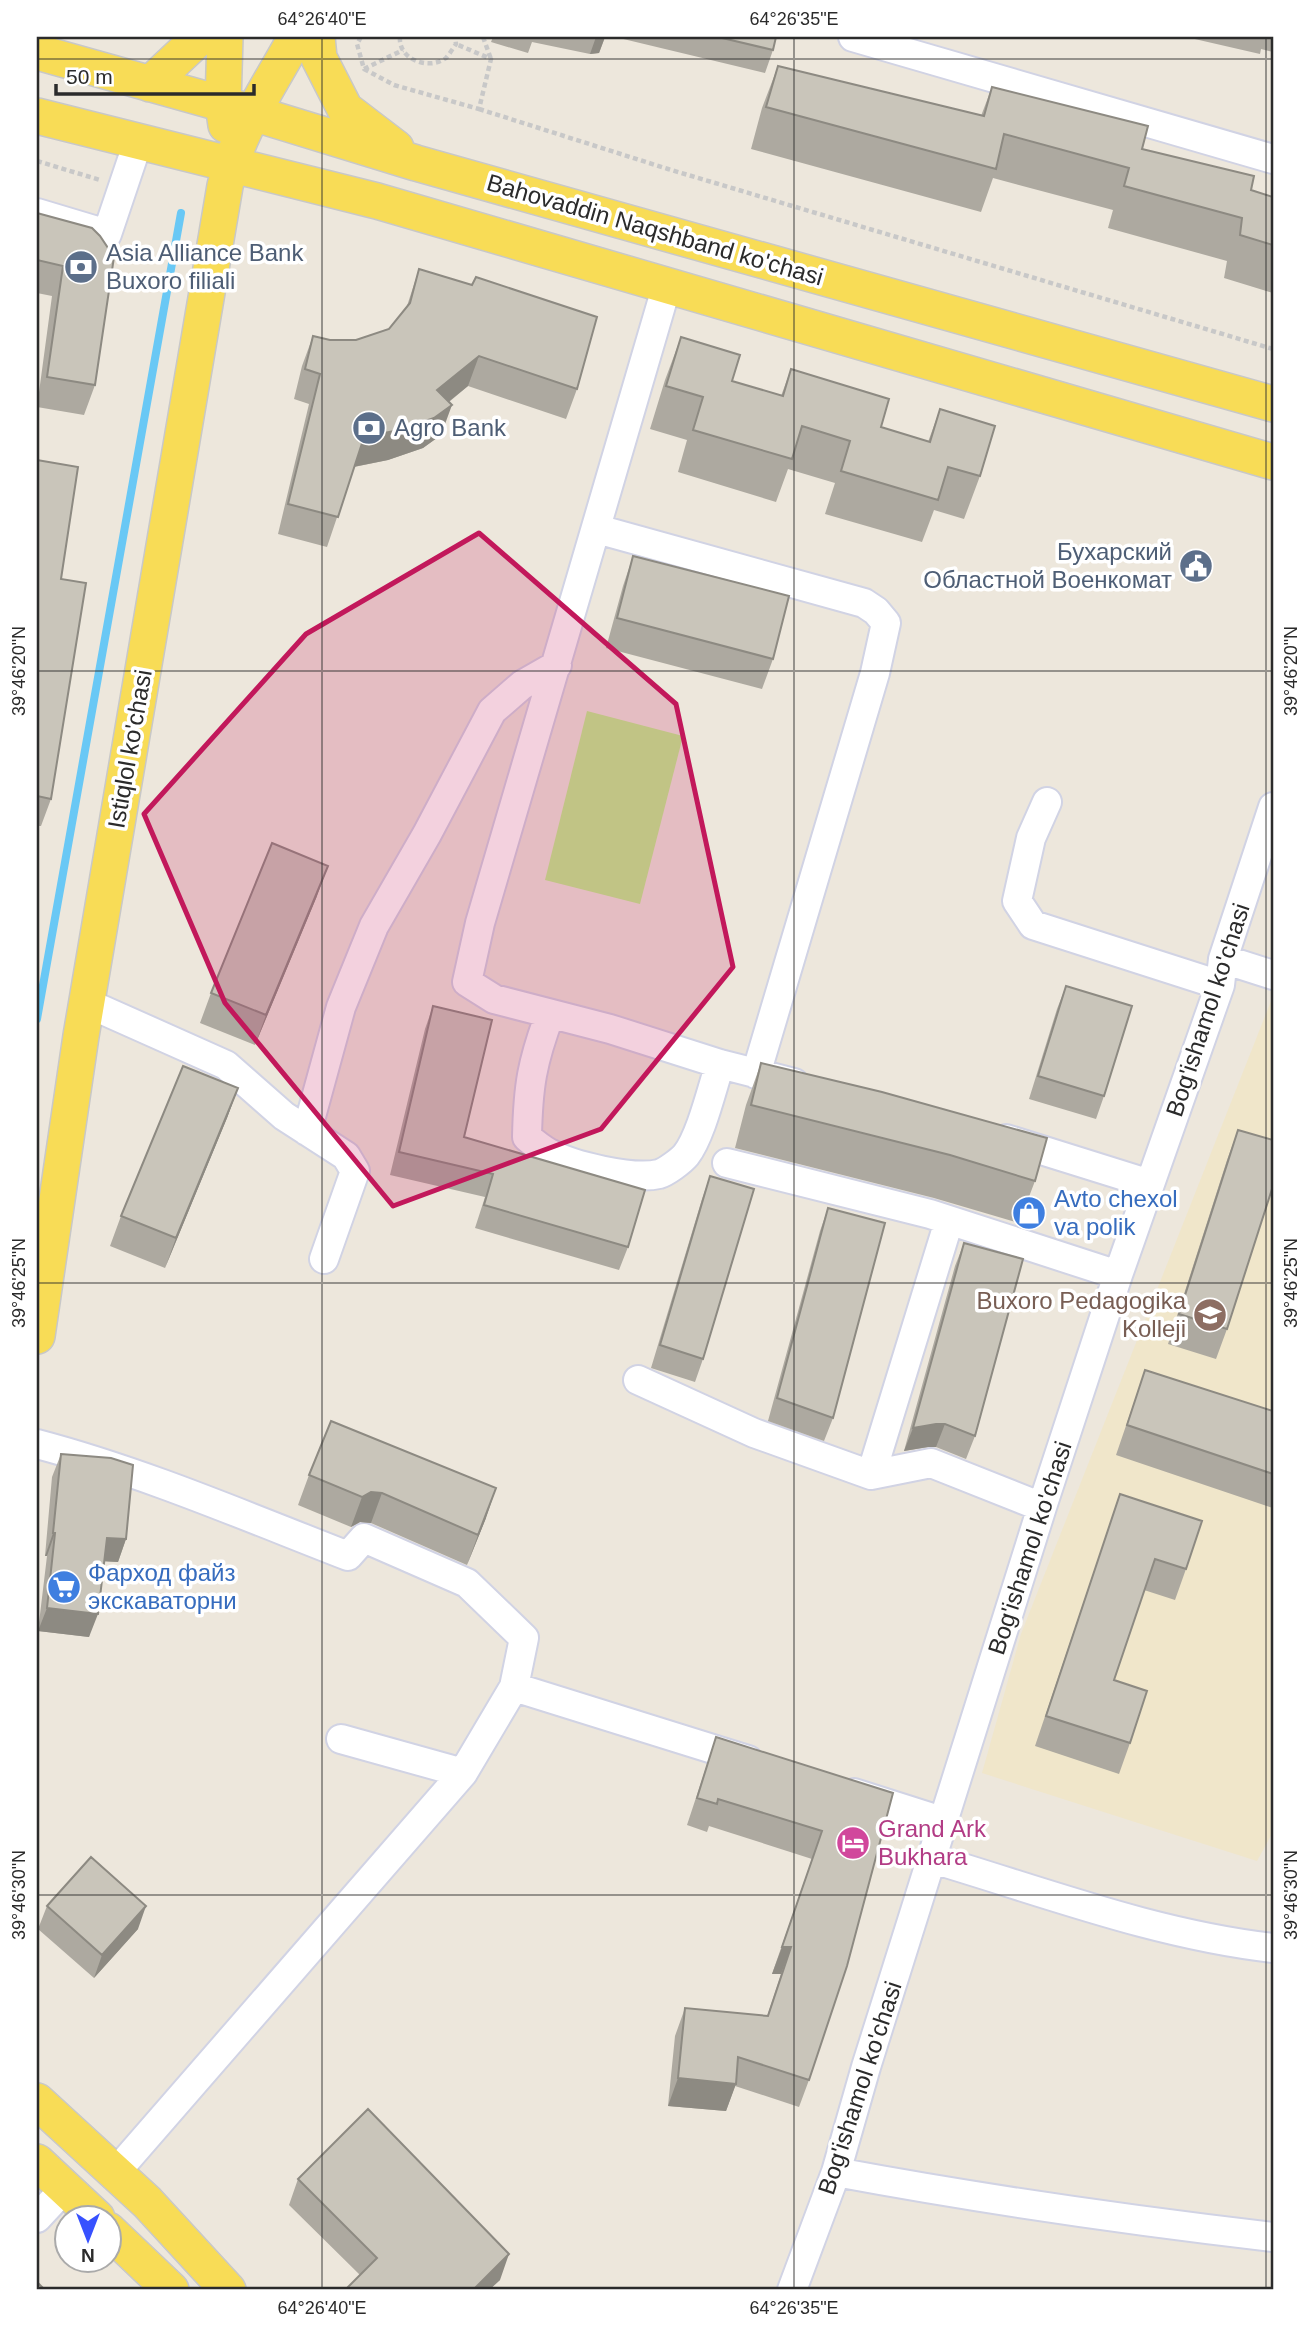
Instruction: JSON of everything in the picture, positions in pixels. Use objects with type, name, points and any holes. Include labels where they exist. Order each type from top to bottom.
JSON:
[{"type":"main road","points":[[150,84],[200,37]]},
{"type":"main road","points":[[225,37],[238,108]]},
{"type":"main road","points":[[238,108],[296,37]]},
{"type":"main road","points":[[317,37],[319,58],[345,109],[415,163]]},
{"type":"main road","name":"Bahovaddin Naqshband ko'chasi","points":[[37,52],[238,108],[415,163],[1273,404]]},
{"type":"main road","name":"Istiqlol ko'chasi","points":[[37,1336],[87,1003],[238,108]]},
{"type":"main road","name":"Bahovaddin Naqshband ko'chasi","points":[[37,116],[377,201],[1273,462]]},
{"type":"main road","points":[[37,2101],[147,2202],[228,2290]]},
{"type":"main road","points":[[37,2162],[82,2204]]},
{"type":"main road","points":[[122,2243],[171,2290]]},
{"type":"street","points":[[853,37],[1273,159]]},
{"type":"street","points":[[37,213],[107,234],[138,142]]},
{"type":"street","points":[[667,285],[480,923],[467,982],[494,999],[610,1029],[720,1064],[820,1090]]},
{"type":"street","points":[[597,529],[864,603],[876,611],[886,623],[875,673],[756,1073]]},
{"type":"street","points":[[307,1131],[341,1007],[374,926],[427,834],[492,710],[522,685],[557,665]]},
{"type":"street","points":[[1047,802],[1031,838],[1017,901],[1033,925],[1222,972],[1273,975]]},
{"type":"street","name":"Bog'ishamol ko'chasi","points":[[792,2290],[836,2172],[866,2067],[1042,1507],[1222,972],[1273,807]]},
{"type":"street","points":[[87,1003],[226,1065],[284,1116],[346,1156],[355,1171],[324,1259]]},
{"type":"street","points":[[551,1014],[535,1053],[528,1091],[527,1137],[549,1154],[588,1167],[634,1174],[661,1174],[685,1155],[698,1129],[720,1064]]},
{"type":"street","points":[[986,1132],[1150,1184]]},
{"type":"street","points":[[727,1163],[949,1221],[1118,1275]]},
{"type":"street","points":[[871,1475],[949,1221]]},
{"type":"street","points":[[638,1380],[754,1433],[871,1475],[930,1463],[1042,1507]]},
{"type":"street","points":[[37,1444],[80,1455],[164,1485],[348,1556],[364,1538],[467,1583],[524,1638],[514,1687],[463,1773],[115,2173]]},
{"type":"street","points":[[514,1687],[775,1768]]},
{"type":"street","points":[[341,1739],[463,1773]]},
{"type":"street","points":[[827,1785],[945,1822]]},
{"type":"street","points":[[933,1859],[1145,1923],[1273,1948]]},
{"type":"street","points":[[836,2172],[1136,2220],[1273,2237]]},
{"type":"street","points":[[37,2218],[65,2188]]},
{"type":"path","points":[[361,37],[357,44],[364,69],[394,85],[1273,349]]},
{"type":"path","points":[[400,37],[400,44],[406,55],[416,62],[430,64],[445,58],[456,44],[455,37]]},
{"type":"path","points":[[479,109],[491,60],[483,37]]},
{"type":"path","points":[[456,44],[491,60]]},
{"type":"path","points":[[364,69],[403,50]]},
{"type":"highlighted area","points":[[479,533],[676,704],[733,967],[601,1129],[393,1206],[225,1003],[144,814],[306,634]]},
{"type":"shaded area","name":"Buxoro Pedagogika Kolleji","points":[[1273,996],[1273,1832],[1257,1861],[982,1773],[1021,1634]]},
{"type":"green space","points":[[587,711],[683,736],[640,904],[545,880]]},
{"type":"building","points":[[718,37],[776,37],[773,50]]},
{"type":"building","points":[[778,66],[984,116],[992,87],[1148,126],[1142,149],[1254,176],[1251,190],[1273,197],[1273,245],[1240,235],[1242,218],[1124,186],[1129,168],[1004,134],[996,169],[766,107]]},
{"type":"building","points":[[37,213],[92,228],[114,257],[95,385],[47,377],[63,266],[37,260]]},
{"type":"building","name":"Agro Bank","points":[[419,269],[472,285],[476,277],[597,317],[577,389],[479,356],[437,390],[452,405],[434,418],[399,430],[364,437],[338,517],[288,504],[320,374],[305,369],[313,336],[330,340],[356,340],[389,329],[410,303]]},
{"type":"building","points":[[681,337],[740,355],[732,381],[783,396],[791,369],[889,399],[881,427],[930,442],[940,409],[995,426],[980,476],[948,467],[938,500],[841,471],[850,441],[802,426],[792,459],[693,430],[703,397],[666,386]]},
{"type":"building","points":[[37,460],[78,467],[61,579],[86,583],[51,799],[37,796]]},
{"type":"building","points":[[633,556],[789,596],[773,659],[617,618]]},
{"type":"building","points":[[272,843],[328,866],[266,1015],[211,993]]},
{"type":"building","points":[[1066,986],[1132,1006],[1104,1096],[1038,1076]]},
{"type":"building","points":[[433,1006],[492,1020],[464,1137],[645,1190],[628,1247],[484,1205],[493,1174],[399,1152]]},
{"type":"building","points":[[761,1063],[882,1092],[1047,1138],[1035,1181],[950,1155],[751,1105]]},
{"type":"building","points":[[183,1066],[238,1088],[176,1238],[121,1216]]},
{"type":"building","points":[[1238,1130],[1273,1140],[1273,1186],[1227,1329],[1179,1314]]},
{"type":"building","points":[[710,1176],[754,1189],[703,1359],[660,1345]]},
{"type":"building","points":[[828,1208],[885,1223],[833,1418],[777,1398]]},
{"type":"building","points":[[964,1243],[1023,1259],[975,1436],[945,1424],[913,1428]]},
{"type":"building","points":[[1145,1370],[1273,1411],[1273,1474],[1127,1425]]},
{"type":"building","points":[[331,1421],[496,1488],[478,1535],[382,1493],[371,1492],[362,1497],[309,1475]]},
{"type":"building","points":[[61,1454],[111,1458],[133,1465],[126,1539],[107,1538],[98,1614],[47,1608]]},
{"type":"building","points":[[1120,1494],[1202,1521],[1186,1569],[1155,1559],[1114,1680],[1147,1691],[1130,1743],[1046,1716]]},
{"type":"building","points":[[716,1737],[893,1793],[847,1966],[809,2080],[738,2057],[736,2084],[678,2078],[685,2008],[768,2016],[791,1947],[782,1947],[822,1831],[718,1799],[717,1804],[697,1798]]},
{"type":"building","points":[[91,1857],[146,1906],[102,1955],[47,1906]]},
{"type":"building","points":[[368,2109],[509,2254],[473,2290],[351,2290],[348,2287],[377,2258],[298,2179]]},
{"type":"building","points":[[37,2282],[45,2290],[37,2290]]},
{"type":"waterway","points":[[37,1019],[181,213]]},
{"type":"place","name":"Asia Alliance Bank Buxoro filiali","points":[[81,267]]},
{"type":"place","name":"Agro Bank","points":[[369,428]]},
{"type":"place","name":"Бухарский Областной Военкомат","points":[[1196,566]]},
{"type":"place","name":"Avto chexol va polik","points":[[1029,1213]]},
{"type":"place","name":"Buxoro Pedagogika Kolleji","points":[[1210,1315]]},
{"type":"place","name":"Фарход файз экскаваторни","points":[[64,1587]]},
{"type":"place","name":"Grand Ark Bukhara","points":[[853,1843]]}]
